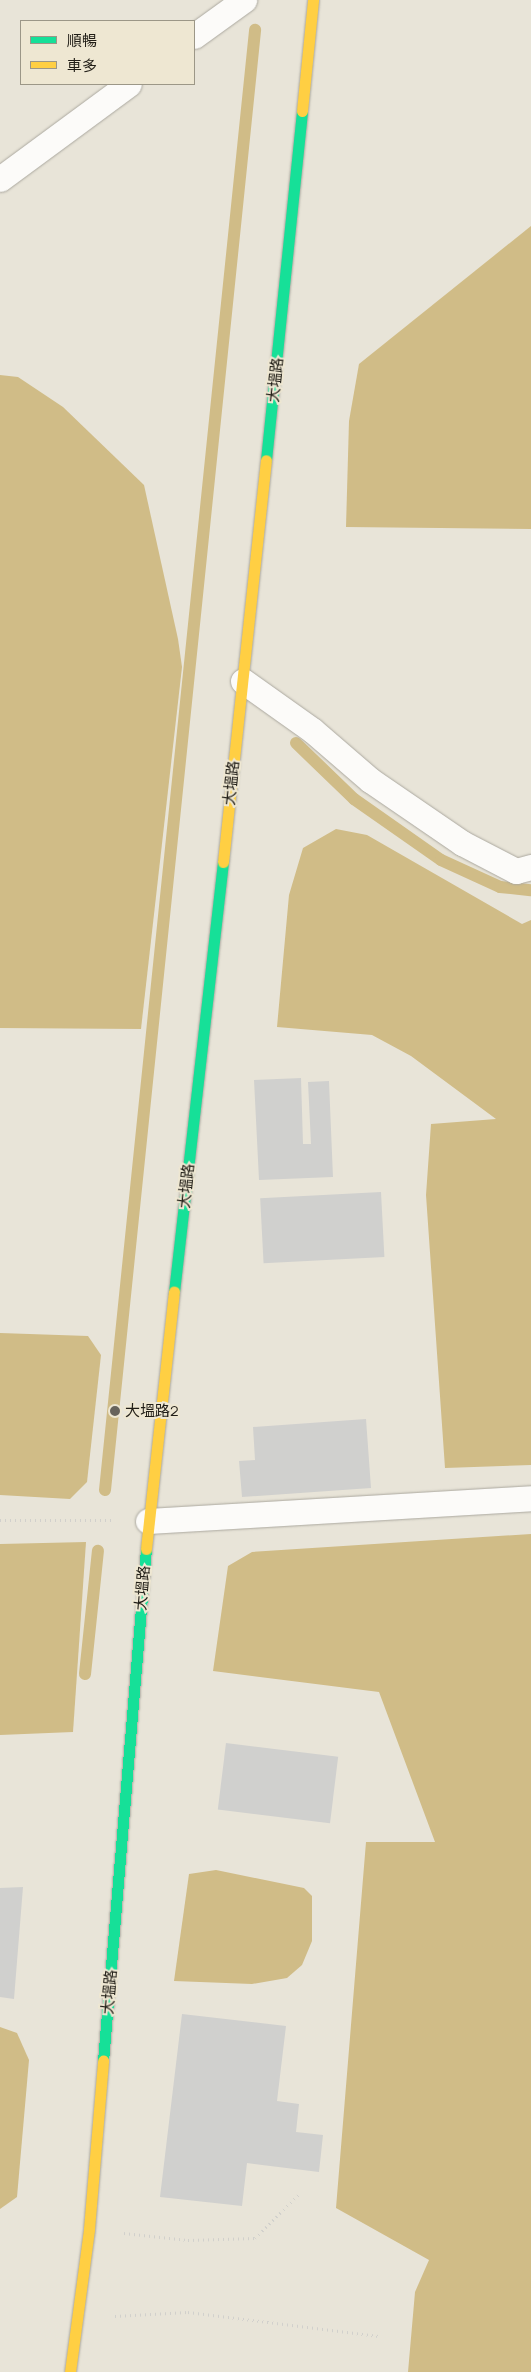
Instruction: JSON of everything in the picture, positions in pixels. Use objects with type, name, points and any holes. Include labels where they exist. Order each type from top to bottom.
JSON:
[{"type":"street","name":"大塭路","points":[[70,2372],[89,2229],[148,1520],[243,681],[313,0]]},
{"type":"lane","points":[[195,35],[244,0]]},
{"type":"lane","points":[[0,179],[128,85]]},
{"type":"lane","points":[[243,681],[312,730],[370,780],[462,843],[516,871],[531,867]]},
{"type":"lane","points":[[148,1520],[531,1498]]},
{"type":"path","points":[[0,1520],[148,1520]]},
{"type":"path","points":[[89,2229],[188,2240],[255,2238],[300,2193]]},
{"type":"path","points":[[77,2318],[188,2312],[378,2336]]},
{"type":"shaded area","points":[[531,226],[531,529],[346,527],[349,421],[359,364]]},
{"type":"shaded area","points":[[0,375],[18,377],[63,407],[144,485],[178,639],[182,667],[141,1029],[0,1028]]},
{"type":"shaded area","points":[[336,829],[367,835],[522,924],[531,920],[531,1465],[445,1468],[426,1195],[431,1124],[496,1119],[411,1056],[372,1035],[277,1027],[289,895],[303,848]]},
{"type":"shaded area","points":[[0,1333],[88,1336],[101,1355],[87,1482],[70,1499],[0,1495]]},
{"type":"shaded area","points":[[531,1534],[531,2372],[408,2372],[415,2292],[429,2260],[336,2208],[366,1842],[435,1842],[379,1692],[213,1671],[228,1566],[252,1552]]},
{"type":"shaded area","points":[[86,1542],[73,1732],[0,1735],[0,1544]]},
{"type":"shaded area","points":[[216,1870],[304,1888],[312,1896],[312,1941],[302,1965],[287,1978],[252,1984],[174,1981],[189,1874]]},
{"type":"shaded area","points":[[0,2027],[17,2033],[29,2060],[17,2197],[0,2209]]},
{"type":"building","points":[[301,1078],[303,1144],[311,1144],[308,1082],[329,1081],[333,1177],[259,1180],[254,1080]]},
{"type":"building","points":[[381,1192],[384,1257],[264,1263],[260,1198]]},
{"type":"building","points":[[366,1419],[371,1488],[242,1497],[239,1461],[255,1460],[253,1427]]},
{"type":"building","points":[[226,1743],[338,1757],[330,1823],[218,1810]]},
{"type":"building","points":[[23,1887],[14,1999],[0,1997],[0,1888]]},
{"type":"building","points":[[182,2014],[286,2026],[277,2101],[299,2104],[296,2132],[323,2135],[319,2172],[247,2163],[242,2206],[160,2197]]},
{"type":"waterway","points":[[105,1490],[255,30]]},
{"type":"waterway","points":[[296,743],[354,799],[441,860],[500,887],[531,890]]},
{"type":"waterway","points":[[85,1674],[98,1551]]},
{"type":"traffic: fast","points":[[266,460],[302,111]]},
{"type":"traffic: fast","points":[[174,1292],[223,862]]},
{"type":"traffic: fast","points":[[103,2061],[146,1549]]},
{"type":"traffic: slow","points":[[302,111],[313,0]]},
{"type":"traffic: slow","points":[[223,862],[266,460]]},
{"type":"traffic: slow","points":[[146,1549],[174,1292]]},
{"type":"traffic: slow","points":[[70,2372],[89,2229],[103,2061]]},
{"type":"place","name":"大塭路2","points":[[115,1411]]}]
